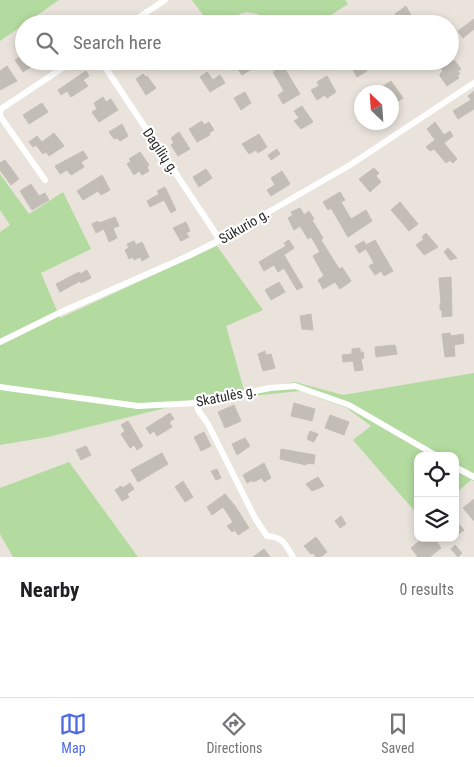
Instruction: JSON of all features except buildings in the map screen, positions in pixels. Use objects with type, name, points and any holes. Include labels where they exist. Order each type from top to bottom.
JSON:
[{"type":"street","points":[[142,15],[165,0]]},
{"type":"street","points":[[45,180],[0,115],[1,109],[60,70]]},
{"type":"street","name":"Dagilių g.","points":[[107,70],[220,240]]},
{"type":"street","name":"Sūkurio g.","points":[[0,342],[220,240],[358,160],[474,83]]},
{"type":"street","name":"Skatulės g.","points":[[0,387],[138,406],[197,403],[270,388],[295,386],[349,405],[430,452]]},
{"type":"street","points":[[197,403],[198,410],[208,424],[255,518],[267,536],[278,537],[293,557]]},
{"type":"street","points":[[459,469],[474,477]]},
{"type":"green space","points":[[0,0],[59,0],[37,15],[15,15],[15,31],[0,41]]},
{"type":"green space","points":[[192,0],[345,0],[348,4],[331,15],[259,15],[246,12],[237,15],[203,15]]},
{"type":"green space","points":[[0,174],[29,214],[63,192],[91,249],[41,273],[60,318],[217,246],[263,310],[226,326],[244,390],[295,382],[343,395],[474,373],[474,481],[471,480],[459,490],[459,452],[414,452],[414,510],[353,440],[371,426],[347,408],[300,391],[241,397],[238,390],[48,437],[0,445],[0,232],[10,225],[0,210]]},
{"type":"green space","points":[[69,462],[138,557],[13,557],[0,534],[0,488]]}]
